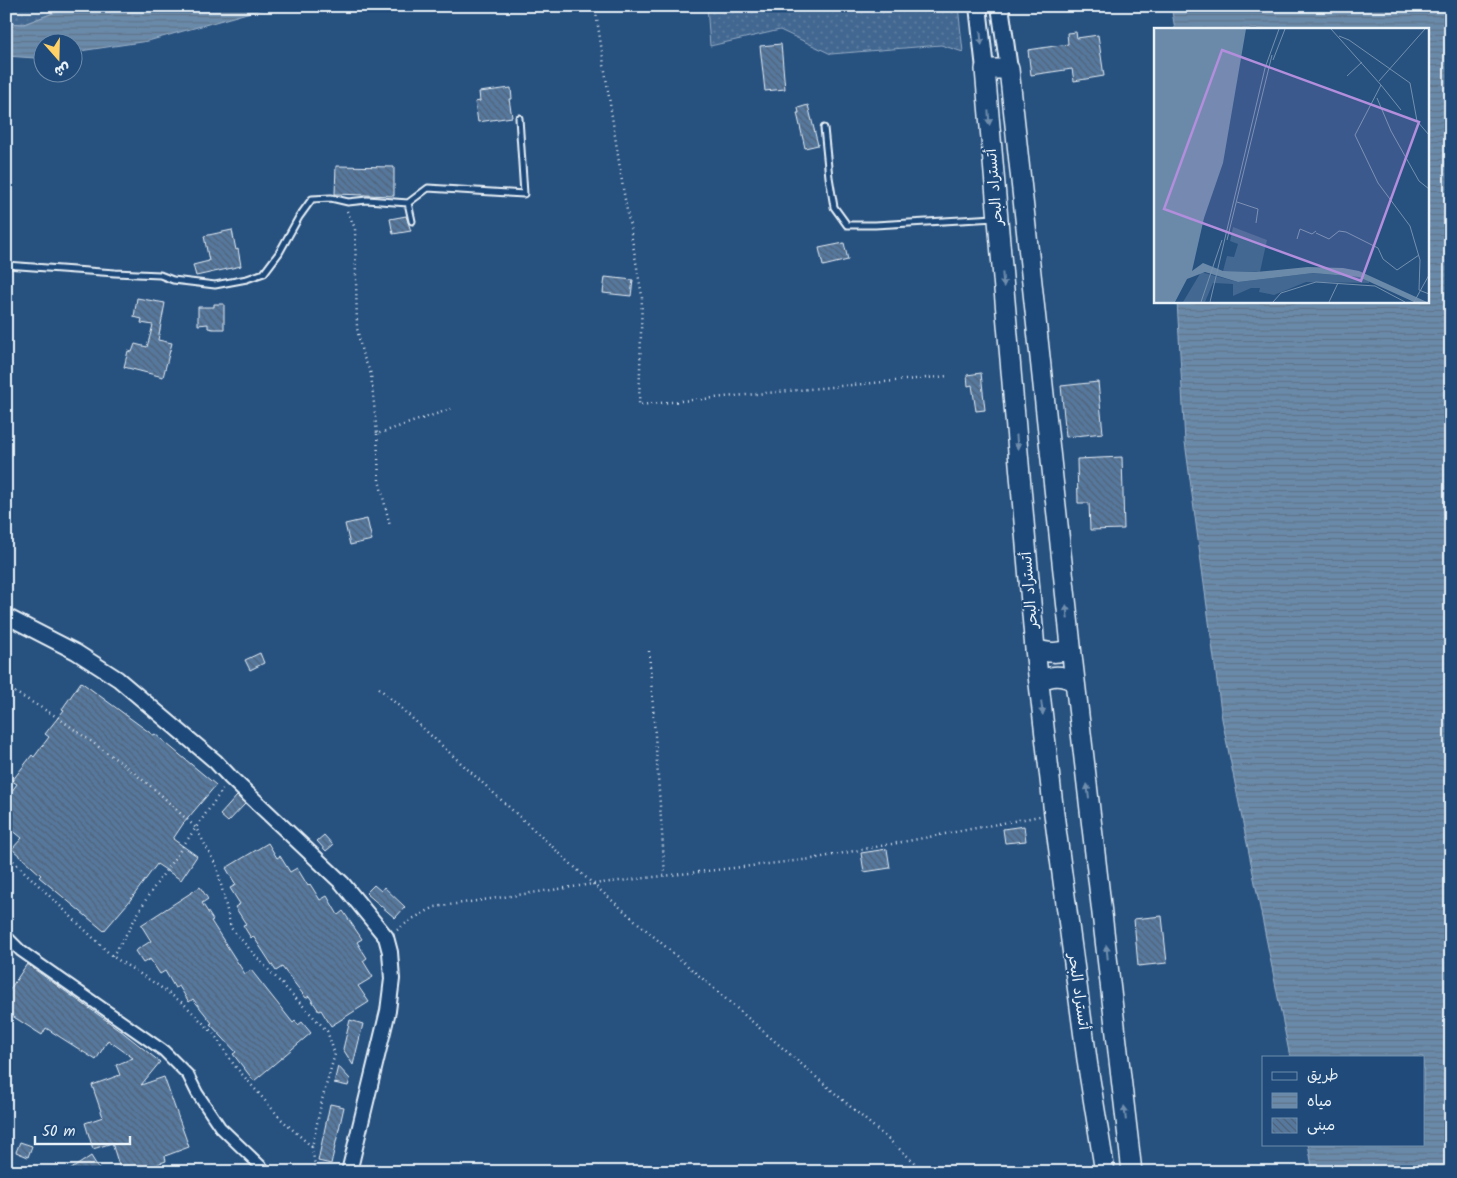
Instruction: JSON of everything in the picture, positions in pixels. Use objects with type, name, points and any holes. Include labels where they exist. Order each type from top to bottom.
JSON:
[{"type":"highway","name":"أتستراد البحر","points":[[978,6],[1035,649],[1054,814],[1098,1136],[1105,1172]]},
{"type":"highway","points":[[1000,6],[1005,40]]},
{"type":"highway","points":[[1005,40],[1006,6]]},
{"type":"highway","name":"أتستراد البحر","points":[[1005,40],[1071,649],[1132,1168]]},
{"type":"highway","points":[[985,70],[1009,69]]},
{"type":"highway","points":[[1035,649],[1051,653],[1071,649]]},
{"type":"highway","points":[[1039,682],[1046,678],[1060,675],[1075,681]]},
{"type":"highway","points":[[1097,1172],[1098,1136]]},
{"type":"main road","points":[[6,616],[76,652],[118,679],[215,761],[342,882],[386,937],[390,952],[392,979],[388,1011],[348,1172]]},
{"type":"street","points":[[6,936],[21,951],[164,1051],[188,1075],[197,1093],[220,1127],[267,1172]]},
{"type":"street","points":[[6,1167],[11,1172]]},
{"type":"lane","points":[[6,265],[160,275],[173,280],[215,286],[247,279],[264,273],[279,253],[299,217],[312,199],[331,198],[348,202],[367,200],[408,203],[428,188],[524,194],[518,118]]},
{"type":"lane","points":[[824,128],[834,207],[847,225],[998,218]]},
{"type":"lane","points":[[408,203],[412,221]]},
{"type":"path","points":[[596,6],[623,188],[642,296],[639,405],[948,376]]},
{"type":"path","points":[[348,202],[347,212],[355,228],[357,328],[362,353],[371,374],[379,480],[390,526]]},
{"type":"path","points":[[377,434],[451,410]]},
{"type":"path","points":[[649,651],[665,875]]},
{"type":"path","points":[[6,687],[57,717],[124,765],[159,793],[196,828],[217,867],[231,928],[327,1031],[335,1054],[322,1100],[312,1147],[316,1172]]},
{"type":"path","points":[[380,688],[594,884],[926,1172]]},
{"type":"path","points":[[112,956],[148,896],[231,778]]},
{"type":"path","points":[[386,937],[434,907],[665,875],[812,860],[1054,814]]},
{"type":"path","points":[[6,854],[112,956],[184,1004],[214,1034],[234,1065],[281,1119],[312,1147]]},
{"type":"shaded area","points":[[6,6],[72,6],[24,24],[6,23]]},
{"type":"shaded area","points":[[707,6],[958,6],[963,52],[941,45],[831,54],[780,30],[710,46]]},
{"type":"water","points":[[72,6],[272,6],[148,41],[82,51],[82,32],[32,32],[32,58],[6,56],[6,23],[24,24]]},
{"type":"water","points":[[1171,6],[1451,6],[1451,1172],[1313,1172],[1308,1146],[1424,1146],[1424,1056],[1290,1056],[1222,719],[1185,442],[1177,302],[1430,302],[1430,28],[1175,28]]},
{"type":"building","points":[[1076,32],[1077,38],[1098,35],[1104,76],[1074,81],[1072,69],[1031,75],[1028,50],[1068,44],[1067,33]]},
{"type":"building","points":[[781,44],[785,89],[765,91],[760,46]]},
{"type":"building","points":[[511,88],[512,99],[509,99],[512,117],[478,122],[475,102],[480,101],[479,92]]},
{"type":"building","points":[[808,105],[818,145],[805,148],[797,113],[799,113],[798,108]]},
{"type":"building","points":[[336,166],[394,167],[394,196],[335,194]]},
{"type":"building","points":[[406,216],[411,231],[393,234],[390,219]]},
{"type":"building","points":[[232,230],[241,266],[196,276],[193,265],[209,261],[204,236]]},
{"type":"building","points":[[844,243],[848,260],[823,266],[819,248]]},
{"type":"building","points":[[605,277],[633,280],[631,296],[603,293]]},
{"type":"building","points":[[137,298],[165,303],[158,340],[172,343],[163,377],[124,367],[128,351],[132,352],[135,344],[147,347],[153,325],[141,323],[142,319],[134,317]]},
{"type":"building","points":[[214,304],[224,304],[224,329],[208,328],[208,324],[198,325],[198,307],[214,307]]},
{"type":"building","points":[[981,373],[985,410],[976,411],[972,385],[968,386],[967,375]]},
{"type":"building","points":[[1098,382],[1103,433],[1066,437],[1061,386]]},
{"type":"building","points":[[1122,457],[1124,529],[1090,530],[1089,503],[1078,503],[1077,459]]},
{"type":"building","points":[[367,519],[372,540],[350,545],[345,524]]},
{"type":"building","points":[[260,653],[264,663],[250,670],[245,660]]},
{"type":"building","points":[[81,682],[153,735],[155,734],[216,785],[183,824],[173,839],[197,856],[181,880],[157,864],[104,931],[39,877],[41,875],[12,849],[22,838],[6,825],[6,799],[17,784],[12,781],[49,737],[45,734],[64,710],[62,709]]},
{"type":"building","points":[[237,796],[245,804],[228,822],[220,815]]},
{"type":"building","points":[[1024,826],[1026,841],[1005,843],[1003,829]]},
{"type":"building","points":[[324,835],[333,845],[326,851],[317,841]]},
{"type":"building","points":[[268,843],[277,858],[280,856],[290,872],[297,868],[308,886],[310,884],[320,900],[327,896],[338,915],[343,911],[362,939],[357,942],[367,958],[363,961],[373,977],[358,986],[369,1002],[331,1026],[321,1010],[319,1011],[309,996],[306,998],[282,967],[276,971],[253,936],[251,938],[243,925],[246,924],[235,907],[240,904],[230,888],[236,885],[226,868]]},
{"type":"building","points":[[887,849],[890,868],[864,872],[861,853]]},
{"type":"building","points":[[374,885],[381,891],[384,887],[405,907],[395,918],[366,893]]},
{"type":"building","points":[[200,887],[208,899],[202,903],[213,920],[211,921],[245,974],[251,970],[293,1023],[295,1021],[298,1025],[302,1022],[311,1033],[254,1081],[233,1054],[236,1052],[210,1024],[212,1023],[193,999],[189,1002],[179,986],[175,988],[165,971],[160,974],[150,959],[143,963],[135,951],[151,941],[141,925]]},
{"type":"building","points":[[1162,916],[1167,963],[1138,966],[1134,919]]},
{"type":"building","points":[[27,964],[120,1030],[160,1062],[141,1085],[164,1077],[189,1147],[165,1156],[166,1161],[136,1172],[121,1172],[112,1143],[93,1149],[85,1123],[103,1117],[92,1085],[120,1075],[116,1065],[133,1058],[108,1040],[96,1060],[46,1028],[42,1035],[6,1012],[6,995]]},
{"type":"building","points":[[350,1020],[363,1024],[353,1065],[343,1049]]},
{"type":"building","points":[[338,1066],[350,1079],[348,1086],[334,1083]]},
{"type":"building","points":[[330,1104],[344,1107],[331,1164],[318,1161]]},
{"type":"building","points":[[20,1142],[32,1146],[28,1157],[16,1152]]},
{"type":"building","points":[[91,1156],[101,1172],[67,1172]]}]
